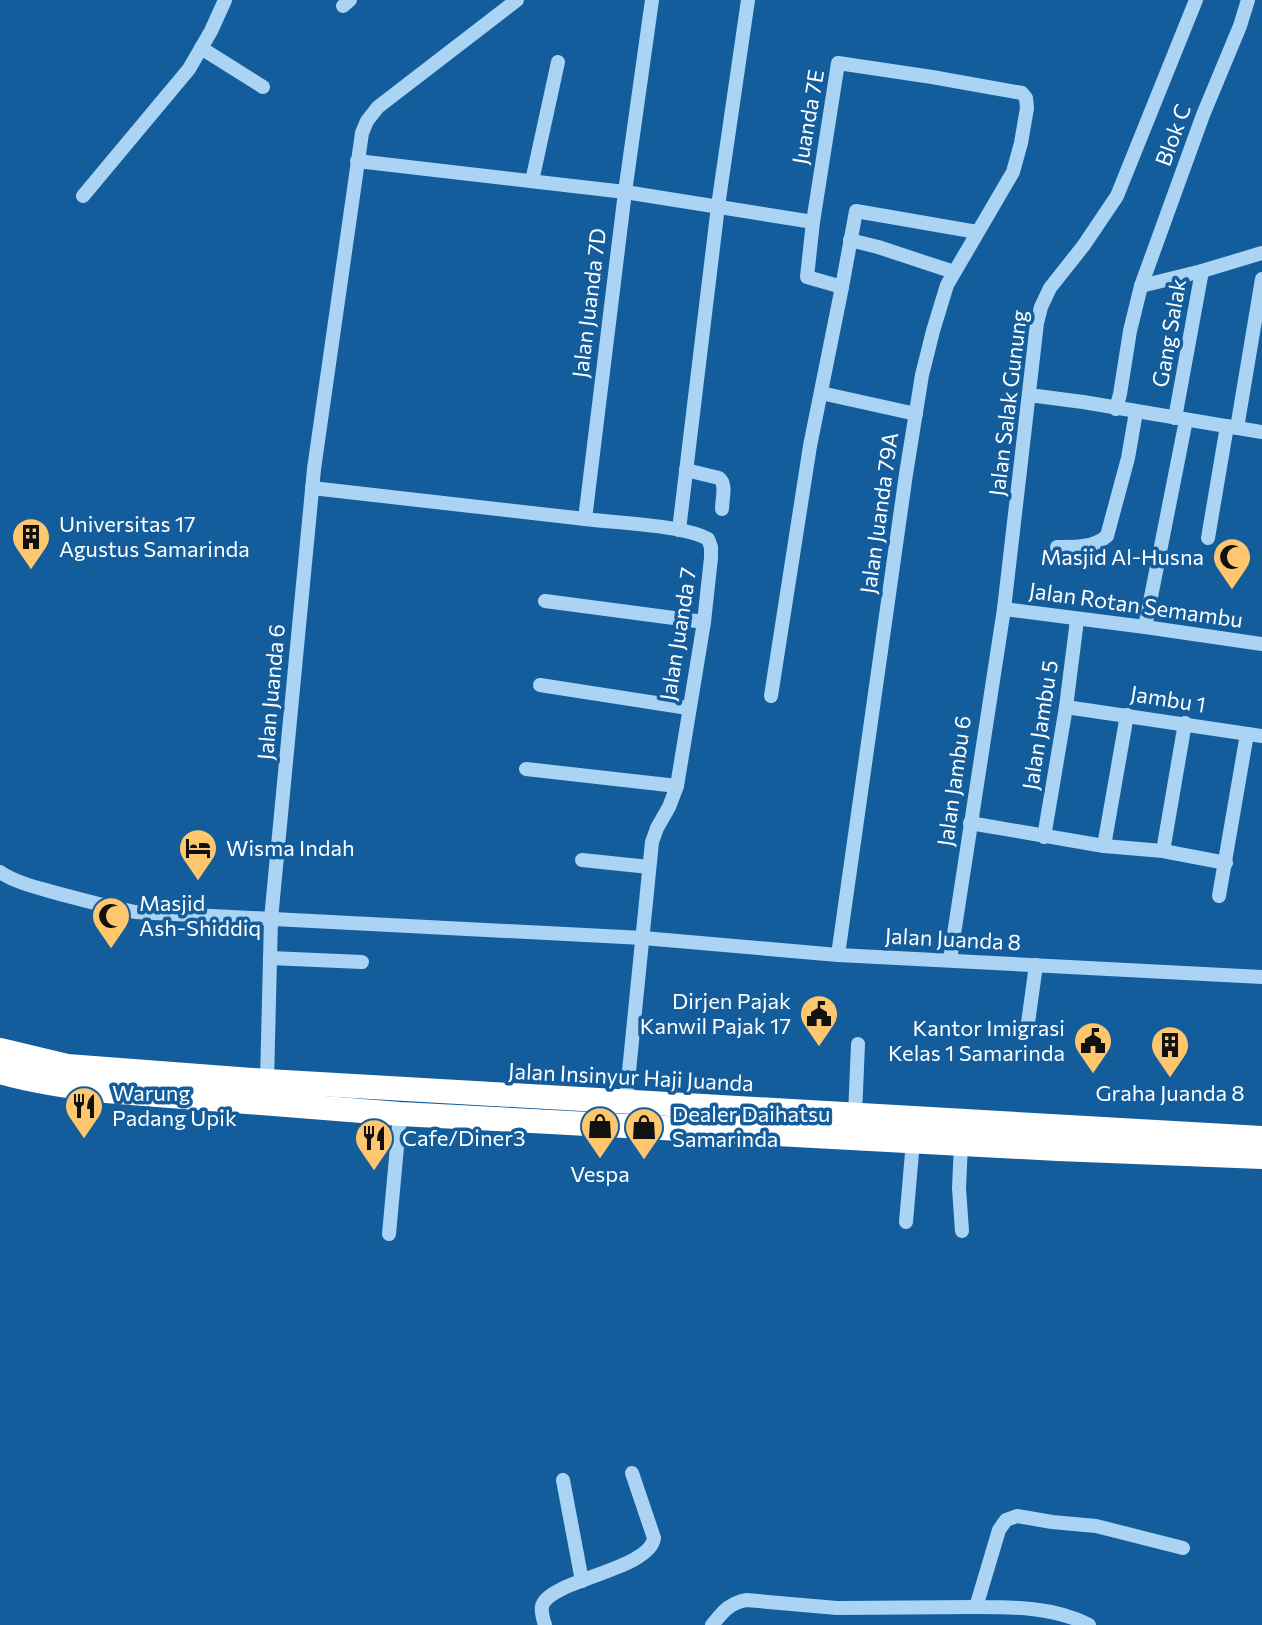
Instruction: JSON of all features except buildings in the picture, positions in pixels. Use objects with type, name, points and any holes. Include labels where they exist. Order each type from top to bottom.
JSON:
[{"type":"highway","name":"Jalan Insinyur Haji Juanda","points":[[0,1050],[67,1066],[267,1081],[855,1115],[961,1144],[1262,1157]]},
{"type":"highway","name":"Jalan Insinyur Haji Juanda","points":[[0,1072],[28,1080],[91,1090],[400,1114],[920,1134],[1262,1138]]},
{"type":"street","points":[[83,196],[189,69],[225,0]]},
{"type":"street","name":"Jalan Juanda 6","points":[[267,1081],[271,919],[312,488],[363,128],[378,107],[517,0]]},
{"type":"street","name":"Jalan Juanda 7D","points":[[585,519],[652,0]]},
{"type":"street","points":[[312,488],[679,530],[718,206],[748,0]]},
{"type":"street","name":"Jalan Salak Gunung","points":[[1004,609],[1041,307],[1050,288],[1117,196],[1196,0]]},
{"type":"street","name":"Blok C","points":[[1116,409],[1141,286],[1248,0]]},
{"type":"street","points":[[201,48],[263,87]]},
{"type":"street","points":[[532,181],[558,62]]},
{"type":"street","name":"Juanda 7E","points":[[813,222],[838,63],[932,77]]},
{"type":"street","name":"Jalan Juanda 79A","points":[[838,955],[916,414],[933,331],[954,272],[1013,172],[1027,108],[1022,93],[932,77]]},
{"type":"street","points":[[357,161],[625,192],[813,222],[806,276],[842,287]]},
{"type":"street","points":[[771,696],[810,446],[856,211],[977,232]]},
{"type":"street","points":[[850,240],[954,272]]},
{"type":"street","name":"Gang Salak","points":[[1145,627],[1202,271],[1262,253]]},
{"type":"street","points":[[1141,286],[1202,271]]},
{"type":"street","points":[[1208,538],[1262,279]]},
{"type":"street","points":[[821,393],[916,414]]},
{"type":"street","points":[[1029,395],[1262,432]]},
{"type":"street","points":[[1057,547],[1091,545],[1107,536],[1128,458],[1136,412]]},
{"type":"street","points":[[686,470],[722,480],[722,509]]},
{"type":"street","name":"Jalan Juanda 7","points":[[626,1101],[654,834],[677,786],[704,622],[711,547],[705,537],[679,530]]},
{"type":"street","points":[[545,601],[704,622]]},
{"type":"street","name":"Jalan Rotan Semambu","points":[[1004,609],[1262,644]]},
{"type":"street","name":"Jalan Jambu 6","points":[[950,960],[1004,609]]},
{"type":"street","name":"Jalan Jambu 5","points":[[1044,837],[1077,620]]},
{"type":"street","points":[[540,685],[688,708]]},
{"type":"street","name":"Jambu 1","points":[[1066,707],[1254,735]]},
{"type":"street","points":[[1104,846],[1127,715]]},
{"type":"street","points":[[1163,851],[1185,723]]},
{"type":"street","points":[[1219,896],[1254,735]]},
{"type":"street","points":[[526,769],[677,786]]},
{"type":"street","points":[[970,823],[1044,837],[1163,851],[1226,863]]},
{"type":"street","points":[[582,860],[649,867]]},
{"type":"street","points":[[0,872],[38,888],[135,912],[643,938]]},
{"type":"street","name":"Jalan Juanda 8","points":[[643,938],[838,955],[1262,977]]},
{"type":"street","points":[[270,958],[362,962]]},
{"type":"street","points":[[1027,1030],[1036,965]]},
{"type":"street","points":[[855,1115],[858,1044]]},
{"type":"street","points":[[389,1234],[400,1114]]},
{"type":"street","points":[[906,1222],[920,1134]]},
{"type":"street","points":[[961,1144],[959,1188],[962,1231]]},
{"type":"street","points":[[545,1625],[542,1609],[545,1601],[582,1581],[617,1568],[652,1546],[654,1538],[632,1473]]},
{"type":"street","points":[[563,1480],[582,1581]]},
{"type":"street","points":[[976,1607],[999,1530],[1006,1520],[1017,1516],[1096,1526],[1183,1548]]},
{"type":"street","points":[[712,1625],[726,1608],[746,1600],[837,1608],[1007,1607],[1064,1615],[1089,1625]]},
{"type":"place","name":"Universitas 17 Agustus Samarinda","points":[[31,571]]},
{"type":"place","name":"Masjid Al-Husna","points":[[1232,591]]},
{"type":"place","name":"Wisma Indah","points":[[198,882]]},
{"type":"place","name":"Masjid Ash-Shiddiq","points":[[111,950]]},
{"type":"place","name":"Dirjen Pajak Kanwil Pajak 17","points":[[819,1048]]},
{"type":"place","name":"Kantor Imigrasi Kelas 1 Samarinda","points":[[1093,1075]]},
{"type":"place","name":"Graha Juanda 8","points":[[1170,1079]]},
{"type":"place","name":"Warung Padang Upik","points":[[84,1140]]},
{"type":"place","name":"Vespa","points":[[600,1160]]},
{"type":"place","name":"Dealer Daihatsu Samarinda","points":[[644,1161]]},
{"type":"place","name":"Cafe/Diner3","points":[[374,1172]]}]
